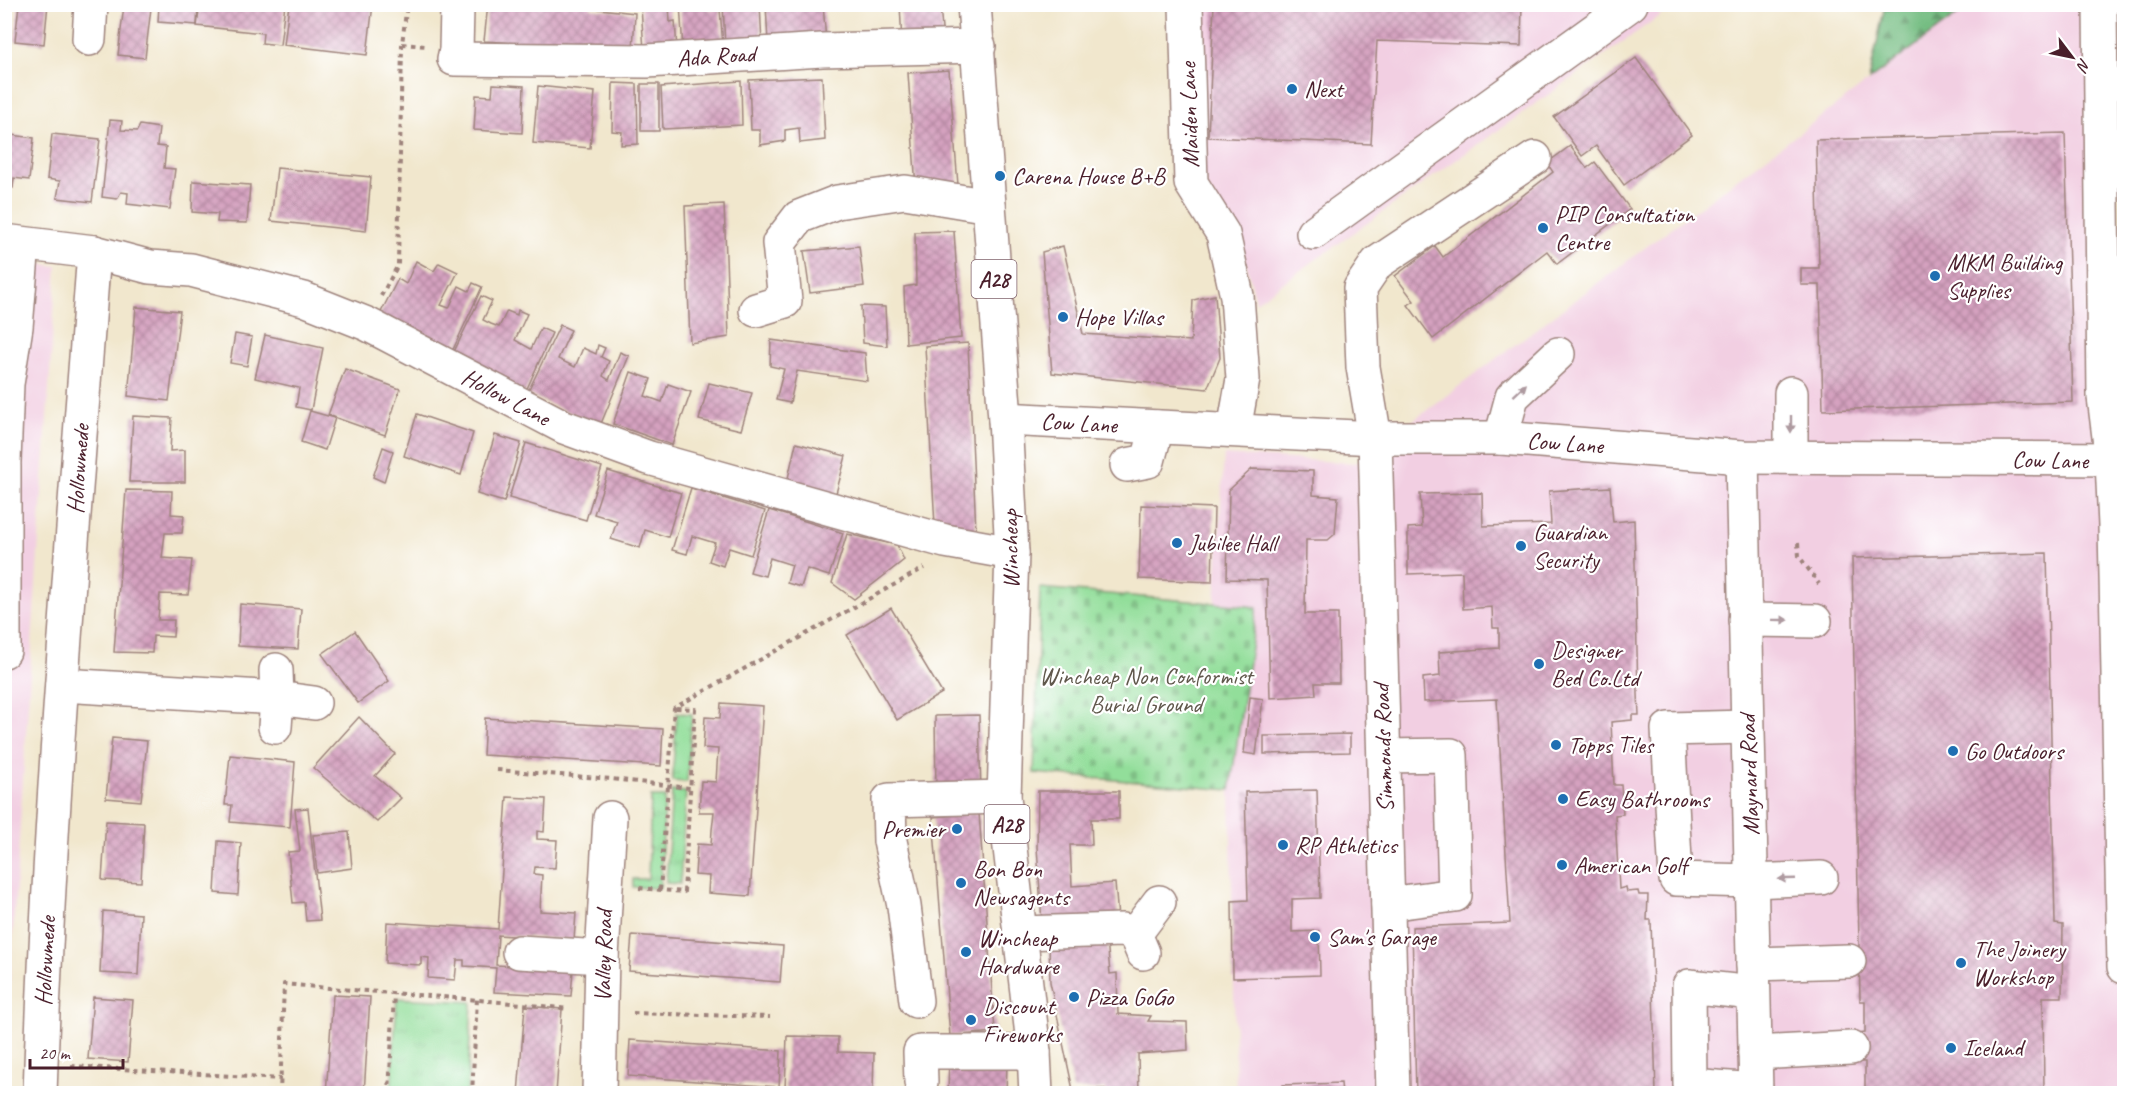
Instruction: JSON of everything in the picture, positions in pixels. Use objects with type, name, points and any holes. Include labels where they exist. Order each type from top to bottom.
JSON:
[{"type":"main road","points":[[89,39],[91,4]]},
{"type":"main road","name":"Wincheap","points":[[974,4],[1005,419],[1012,553],[1004,797],[1034,1052],[1036,1094]]},
{"type":"main road","name":"Maiden Lane","points":[[1186,4],[1191,183],[1222,234],[1238,296],[1243,379],[1234,430]]},
{"type":"main road","points":[[1313,233],[1631,4]]},
{"type":"main road","points":[[2100,4],[2104,397],[2118,460],[2124,967]]},
{"type":"main road","name":"Ada Road","points":[[456,9],[454,59],[647,61],[822,50],[978,46]]},
{"type":"main road","name":"Simmonds Road","points":[[1393,1094],[1375,438],[1363,367],[1360,288],[1377,263],[1535,159]]},
{"type":"main road","points":[[756,310],[785,301],[780,243],[799,217],[837,202],[905,192],[989,206]]},
{"type":"main road","points":[[4,461],[7,384],[16,327],[14,242]]},
{"type":"main road","name":"Hollow Lane","points":[[14,242],[94,252],[150,267],[190,270],[303,299],[367,324],[564,427],[649,458],[945,541],[1012,553]]},
{"type":"main road","name":"Hollowmede","points":[[40,1079],[62,685],[94,252]]},
{"type":"main road","points":[[1501,438],[1512,397],[1558,354]]},
{"type":"main road","points":[[1791,393],[1791,456]]},
{"type":"main road","name":"Cow Lane","points":[[1005,419],[1375,438],[1501,438],[1742,457],[2118,460]]},
{"type":"main road","points":[[1127,465],[1148,461],[1157,427]]},
{"type":"main road","name":"Maynard Road","points":[[1742,457],[1756,1092]]},
{"type":"main road","points":[[4,466],[4,651]]},
{"type":"main road","points":[[1745,620],[1815,621]]},
{"type":"main road","points":[[62,685],[276,698],[314,703]]},
{"type":"main road","points":[[1747,727],[1668,729],[1676,879],[1752,881],[1821,878]]},
{"type":"main road","points":[[1384,756],[1451,755],[1455,895],[1388,904]]},
{"type":"main road","points":[[916,1001],[904,906],[890,841],[889,800],[1004,797]]},
{"type":"main road","name":"Valley Road","points":[[599,1094],[602,957],[610,818]]},
{"type":"main road","points":[[1019,933],[1123,930],[1139,943],[1159,902]]},
{"type":"main road","points":[[519,952],[602,957]]},
{"type":"main road","points":[[1756,1092],[1690,1085],[1689,986],[1753,979],[1849,961]]},
{"type":"main road","points":[[1755,1053],[1851,1048]]},
{"type":"main road","points":[[921,1082],[920,1052],[1034,1052]]},
{"type":"path","points":[[398,265],[402,44],[407,4]]},
{"type":"path","points":[[674,708],[922,570],[945,541]]},
{"type":"path","points":[[1798,543],[1798,556],[1819,584]]},
{"type":"path","points":[[660,890],[674,708]]},
{"type":"path","points":[[605,886],[684,892],[695,709],[674,708]]},
{"type":"path","points":[[497,770],[690,788]]},
{"type":"path","points":[[280,1094],[284,984],[477,999],[602,1012],[770,1017]]},
{"type":"path","points":[[388,1094],[393,994]]},
{"type":"path","points":[[472,1094],[477,999]]},
{"type":"path","points":[[40,1079],[281,1079]]},
{"type":"shaded area","points":[[1198,5],[1675,5],[1256,302],[1238,232],[1202,180]]},
{"type":"shaded area","points":[[1971,5],[2087,5],[2124,465],[2124,1093],[1236,1093],[1230,790],[1257,608],[1215,603],[1224,455],[1356,463]]},
{"type":"shaded area","points":[[5,261],[57,266],[5,1052]]},
{"type":"green space","points":[[1885,4],[1971,5],[1869,80]]},
{"type":"green space","name":"Wincheap Non Conformist Burial Ground","points":[[1040,588],[1257,607],[1230,790],[1034,773]]},
{"type":"green space","points":[[677,713],[692,714],[687,782],[672,781]]},
{"type":"green space","points":[[672,791],[686,792],[680,884],[666,883]]},
{"type":"green space","points":[[651,797],[665,797],[660,887],[633,887],[633,879],[648,879]]},
{"type":"green space","points":[[397,998],[472,1002],[467,1093],[391,1093]]},
{"type":"building","points":[[4,4],[12,4],[7,43],[4,43]]},
{"type":"building","points":[[19,4],[48,4],[44,44],[15,41]]},
{"type":"building","points":[[159,4],[198,4],[197,25],[158,22]]},
{"type":"building","points":[[200,4],[285,4],[280,45],[262,43],[263,33],[197,26]]},
{"type":"building","points":[[289,4],[325,4],[336,7],[336,4],[373,4],[367,55],[284,45]]},
{"type":"building","points":[[488,4],[591,4],[591,8],[635,13],[633,50],[484,41]]},
{"type":"building","points":[[647,4],[669,4],[670,22],[675,21],[677,49],[644,50],[641,7]]},
{"type":"building","points":[[680,4],[709,4],[709,10],[720,9],[723,46],[683,50]]},
{"type":"building","points":[[723,4],[760,4],[762,45],[725,47]]},
{"type":"building","points":[[766,4],[823,4],[826,41],[768,43]]},
{"type":"building","points":[[900,4],[940,4],[943,42],[902,44]]},
{"type":"building","name":"Next","points":[[1214,4],[1522,4],[1521,46],[1377,41],[1371,144],[1208,137]]},
{"type":"building","points":[[124,5],[151,8],[145,58],[118,55]]},
{"type":"building","points":[[1636,58],[1692,135],[1624,185],[1596,146],[1582,156],[1554,117]]},
{"type":"building","points":[[949,70],[958,185],[916,188],[908,73]]},
{"type":"building","points":[[822,77],[825,140],[800,143],[799,128],[785,130],[785,141],[760,145],[760,130],[751,130],[749,80]]},
{"type":"building","points":[[741,81],[742,125],[663,129],[661,87]]},
{"type":"building","points":[[613,83],[637,84],[638,144],[621,145],[622,132],[612,131]]},
{"type":"building","points":[[493,84],[524,86],[522,133],[474,130],[476,95],[492,96]]},
{"type":"building","points":[[641,84],[659,84],[659,131],[641,131]]},
{"type":"building","points":[[538,86],[595,92],[590,148],[533,143]]},
{"type":"building","points":[[110,120],[122,121],[121,130],[137,131],[140,125],[159,128],[157,146],[166,147],[164,168],[175,169],[170,209],[127,204],[128,193],[121,192],[117,199],[102,197]]},
{"type":"building","name":"MKM Building Supplies","points":[[2065,133],[2073,402],[1823,410],[1820,285],[1801,285],[1801,268],[1819,268],[1816,140]]},
{"type":"building","points":[[4,134],[34,138],[29,180],[14,178],[13,188],[4,187]]},
{"type":"building","points":[[52,134],[100,139],[92,202],[57,198],[60,181],[47,179]]},
{"type":"building","name":"PIP Consultation Centre","points":[[1570,146],[1587,168],[1595,162],[1630,209],[1557,264],[1547,251],[1433,339],[1408,305],[1414,301],[1395,276],[1435,246],[1443,257],[1553,172],[1547,163]]},
{"type":"building","points":[[277,168],[371,177],[366,231],[271,221]]},
{"type":"building","points":[[193,181],[250,185],[247,223],[217,222],[218,214],[192,212]]},
{"type":"building","points":[[724,204],[729,337],[690,343],[685,206]]},
{"type":"building","points":[[954,231],[961,338],[906,344],[904,287],[916,285],[915,232]]},
{"type":"building","points":[[859,246],[864,286],[810,293],[804,251]]},
{"type":"building","name":"Hope Villas","points":[[1063,246],[1083,334],[1191,341],[1193,300],[1215,295],[1220,358],[1207,389],[1052,373],[1042,252]]},
{"type":"building","points":[[416,261],[434,271],[439,263],[458,272],[441,305],[449,308],[459,286],[469,291],[473,283],[482,287],[450,356],[377,320],[398,279],[406,284]]},
{"type":"building","points":[[481,296],[492,301],[483,320],[491,324],[499,327],[507,311],[517,315],[518,310],[527,314],[515,340],[531,349],[541,328],[552,333],[525,393],[451,358]]},
{"type":"building","points":[[861,306],[885,307],[887,346],[863,343]]},
{"type":"building","points":[[136,307],[180,311],[169,401],[128,396]]},
{"type":"building","points":[[560,325],[571,330],[558,359],[575,367],[583,348],[596,354],[598,345],[605,348],[601,357],[609,361],[603,376],[609,380],[620,352],[629,356],[600,426],[527,394]]},
{"type":"building","points":[[235,334],[252,337],[247,366],[230,363]]},
{"type":"building","points":[[265,335],[323,348],[311,410],[296,407],[299,388],[255,378]]},
{"type":"building","points":[[771,340],[865,353],[867,381],[797,371],[790,403],[776,400],[784,369],[770,366]]},
{"type":"building","points":[[968,343],[976,532],[935,526],[925,346]]},
{"type":"building","points":[[345,369],[400,389],[385,435],[328,415]]},
{"type":"building","points":[[631,372],[651,379],[645,396],[662,402],[668,384],[691,392],[672,445],[613,424]]},
{"type":"building","points":[[709,383],[752,393],[741,430],[699,420]]},
{"type":"building","points":[[310,411],[335,418],[325,450],[301,442]]},
{"type":"building","points":[[417,414],[473,433],[461,475],[404,456]]},
{"type":"building","points":[[133,416],[172,418],[170,451],[185,450],[185,482],[129,482]]},
{"type":"building","points":[[495,435],[521,443],[504,502],[477,494]]},
{"type":"building","points":[[526,443],[602,467],[586,520],[509,498]]},
{"type":"building","points":[[796,443],[846,456],[835,497],[786,487]]},
{"type":"building","points":[[383,447],[393,451],[384,482],[373,477]]},
{"type":"building","points":[[1252,469],[1313,471],[1313,495],[1338,497],[1335,534],[1328,540],[1306,540],[1305,614],[1338,614],[1339,683],[1315,683],[1316,695],[1270,698],[1267,580],[1227,579],[1229,490]]},
{"type":"building","points":[[608,471],[681,493],[668,537],[645,530],[640,548],[611,539],[617,521],[594,514]]},
{"type":"building","points":[[1610,487],[1613,522],[1634,520],[1639,715],[1632,715],[1632,720],[1611,722],[1614,785],[1621,785],[1623,814],[1615,815],[1619,889],[1626,887],[1627,892],[1638,891],[1639,895],[1648,895],[1647,920],[1651,920],[1656,1094],[1416,1094],[1412,927],[1510,923],[1497,699],[1424,702],[1423,678],[1440,676],[1439,652],[1499,648],[1499,628],[1493,628],[1492,607],[1463,609],[1462,572],[1408,574],[1408,528],[1422,527],[1420,494],[1482,493],[1483,526],[1551,524],[1549,491]]},
{"type":"building","points":[[691,488],[765,511],[751,555],[729,548],[723,566],[709,561],[715,543],[692,536],[687,554],[672,550]]},
{"type":"building","points":[[126,490],[172,491],[171,514],[184,515],[182,533],[165,533],[162,558],[192,560],[188,595],[160,594],[158,620],[174,620],[173,637],[153,636],[152,653],[114,652]]},
{"type":"building","name":"Jubilee Hall","points":[[1141,505],[1214,508],[1212,582],[1139,579]]},
{"type":"building","points":[[769,510],[843,533],[829,576],[807,569],[801,587],[787,583],[792,565],[770,558],[765,576],[750,572]]},
{"type":"building","points":[[847,534],[897,545],[904,560],[854,599],[832,583]]},
{"type":"building","name":"Go Outdoors","points":[[2047,553],[2055,924],[2063,925],[2062,997],[2043,997],[2044,1094],[1865,1094],[1865,1062],[1858,1062],[1858,1034],[1865,1033],[1865,1001],[1860,1001],[1852,558]]},
{"type":"building","points":[[240,604],[301,609],[298,649],[238,646]]},
{"type":"building","points":[[891,608],[942,693],[897,720],[847,635]]},
{"type":"building","points":[[355,631],[389,681],[358,703],[322,654]]},
{"type":"building","points":[[1250,697],[1263,699],[1256,755],[1244,753]]},
{"type":"building","points":[[721,703],[763,706],[750,896],[708,893],[709,876],[695,875],[697,844],[711,845],[714,812],[699,812],[701,781],[716,782],[718,749],[703,748],[705,717],[720,718]]},
{"type":"building","points":[[979,715],[981,795],[936,796],[935,716]]},
{"type":"building","points":[[359,717],[395,754],[375,776],[401,798],[377,822],[313,768]]},
{"type":"building","points":[[485,718],[663,729],[661,766],[483,755]]},
{"type":"building","points":[[1350,734],[1350,752],[1264,754],[1264,736]]},
{"type":"building","points":[[112,738],[147,741],[141,801],[106,798]]},
{"type":"building","points":[[230,755],[295,762],[290,827],[230,822],[232,805],[225,805]]},
{"type":"building","points":[[1317,790],[1320,898],[1292,899],[1292,932],[1319,931],[1320,975],[1233,978],[1232,901],[1248,900],[1245,792]]},
{"type":"building","points":[[1038,791],[1119,791],[1119,819],[1091,819],[1092,845],[1070,845],[1072,886],[1115,883],[1118,918],[1042,923],[1037,847]]},
{"type":"building","points":[[507,797],[546,799],[544,832],[537,831],[537,839],[557,840],[555,868],[535,867],[534,874],[542,875],[540,911],[576,913],[574,940],[498,935],[496,965],[573,970],[571,996],[494,992],[496,968],[464,966],[464,960],[457,960],[455,980],[428,978],[429,958],[421,957],[421,965],[385,963],[387,922],[498,929]]},
{"type":"building","points":[[308,808],[320,920],[306,921],[304,902],[293,903],[288,852],[300,851],[295,809]]},
{"type":"building","points":[[979,813],[995,1032],[950,1036],[933,817]]},
{"type":"building","points":[[106,821],[144,823],[141,882],[102,880]]},
{"type":"building","points":[[349,832],[352,868],[317,873],[313,835]]},
{"type":"building","points":[[218,841],[241,843],[238,895],[215,893]]},
{"type":"building","points":[[103,911],[141,914],[138,975],[100,973]]},
{"type":"building","points":[[632,935],[783,946],[780,982],[629,971]]},
{"type":"building","points":[[1107,938],[1110,974],[1117,973],[1118,1014],[1151,1016],[1148,1021],[1187,1022],[1188,1050],[1138,1054],[1139,1094],[1106,1094],[1105,1089],[1073,1090],[1050,982],[1049,944]]},
{"type":"building","points":[[333,995],[370,997],[364,1094],[326,1094]]},
{"type":"building","points":[[93,997],[133,1000],[128,1062],[88,1059]]},
{"type":"building","points":[[525,1006],[562,1009],[556,1094],[518,1094]]},
{"type":"building","points":[[787,1036],[838,1037],[838,1052],[874,1053],[873,1091],[785,1089]]},
{"type":"building","points":[[630,1040],[781,1051],[779,1087],[628,1076]]},
{"type":"building","points":[[949,1060],[1007,1063],[1006,1094],[948,1094]]},
{"type":"building","points":[[1341,1083],[1342,1094],[1283,1094],[1283,1085]]},
{"type":"place","name":"Next","points":[[1292,89]]},
{"type":"place","name":"Carena House B+B","points":[[1000,176]]},
{"type":"place","name":"PIP Consultation Centre","points":[[1543,228]]},
{"type":"place","name":"MKM Building Supplies","points":[[1935,276]]},
{"type":"place","name":"Hope Villas","points":[[1063,317]]},
{"type":"place","name":"Jubilee Hall","points":[[1177,543]]},
{"type":"place","name":"Guardian Security","points":[[1521,546]]},
{"type":"place","name":"Designer Bed Co.Ltd","points":[[1539,664]]},
{"type":"place","name":"Topps Tiles","points":[[1556,745]]},
{"type":"place","name":"Go Outdoors","points":[[1953,751]]},
{"type":"place","name":"Easy Bathrooms","points":[[1563,799]]},
{"type":"place","name":"Premier","points":[[957,829]]},
{"type":"place","name":"RP Athletics","points":[[1283,845]]},
{"type":"place","name":"American Golf","points":[[1562,865]]},
{"type":"place","name":"Bon Bon Newsagents","points":[[961,883]]},
{"type":"place","name":"Sam's Garage","points":[[1315,937]]},
{"type":"place","name":"Wincheap Hardware","points":[[966,952]]},
{"type":"place","name":"The Joinery Workshop","points":[[1961,963]]},
{"type":"place","name":"Pizza GoGo","points":[[1074,997]]},
{"type":"place","name":"Discount Fireworks","points":[[971,1020]]},
{"type":"place","name":"Iceland","points":[[1951,1048]]}]
